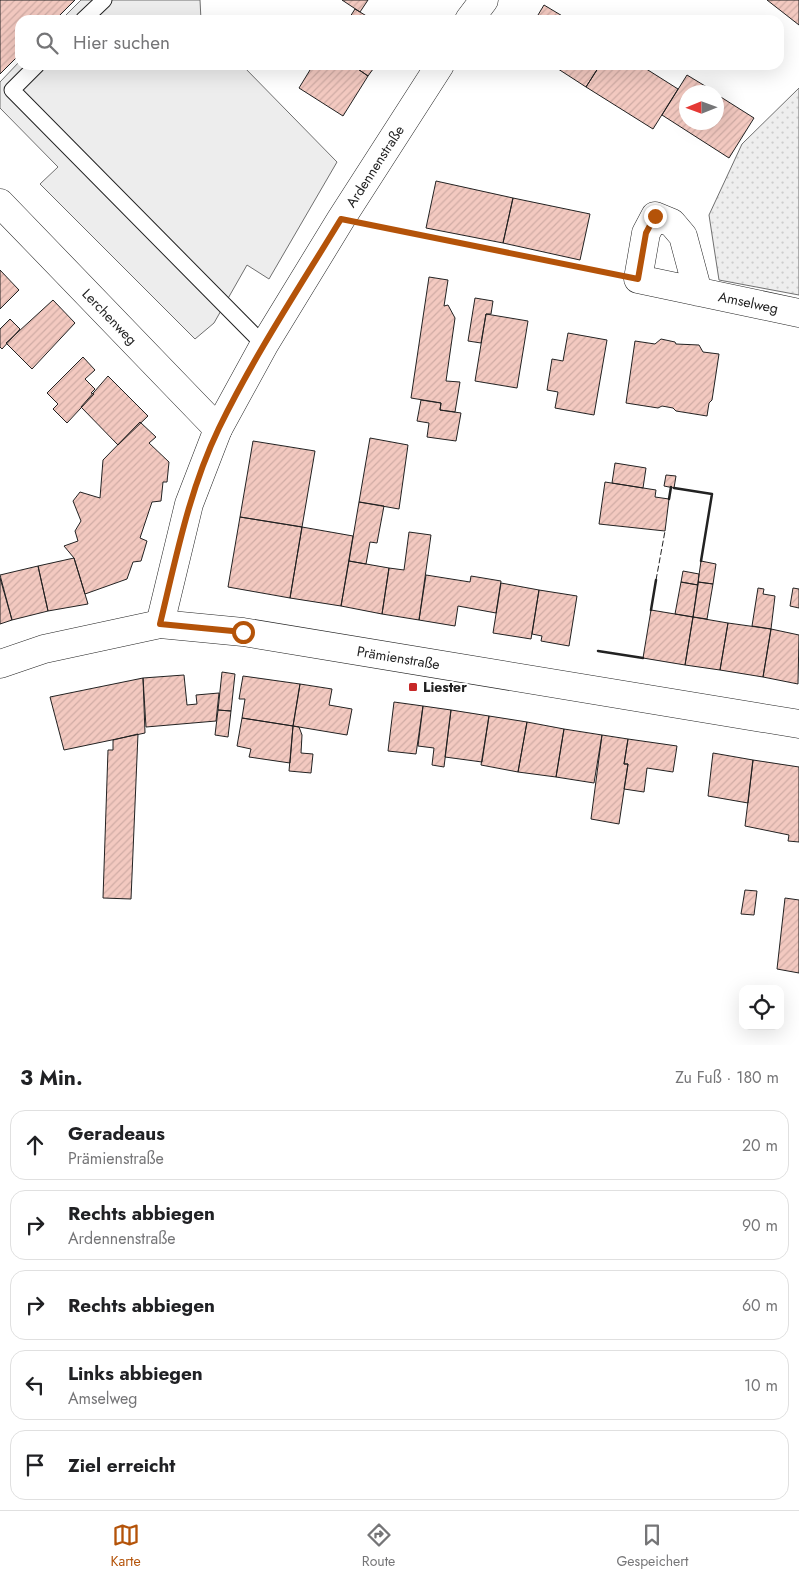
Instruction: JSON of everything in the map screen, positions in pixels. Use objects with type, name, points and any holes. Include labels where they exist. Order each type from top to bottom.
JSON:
[{"type":"street","points":[[474,15],[484,0]]},
{"type":"street","name":"Ardennenstraße","points":[[160,624],[189,504],[218,429],[264,345],[341,219],[437,70]]},
{"type":"street","name":"Lerchenweg","points":[[0,204],[218,429]]},
{"type":"street","points":[[638,279],[646,233],[655,216],[672,223],[683,236],[698,292]]},
{"type":"street","name":"Amselweg","points":[[638,279],[799,313]]},
{"type":"street","name":"Prämienstraße","points":[[0,664],[44,649],[160,624],[243,632],[799,724]]},
{"type":"lane","points":[[88,15],[104,0]]},
{"type":"lane","points":[[32,70],[12,90],[264,345]]},
{"type":"path","points":[[341,219],[638,279]]},
{"type":"shaded area","points":[[81,0],[200,0],[201,15],[66,15]]},
{"type":"shaded area","points":[[15,66],[15,70],[247,70],[337,162],[269,279],[247,265],[214,323],[195,339],[40,184],[58,167],[0,108],[0,82]]},
{"type":"shaded area","points":[[799,88],[799,295],[719,280],[709,215],[742,144]]},
{"type":"building","points":[[0,0],[75,0],[60,15],[15,15],[15,59],[0,74]]},
{"type":"building","points":[[342,0],[368,0],[360,12]]},
{"type":"building","points":[[767,0],[799,0],[799,25]]},
{"type":"building","points":[[544,5],[561,15],[538,15]]},
{"type":"building","points":[[355,9],[365,15],[351,15]]},
{"type":"building","points":[[310,70],[359,70],[368,76],[343,116],[299,88]]},
{"type":"building","points":[[359,70],[372,70],[368,76]]},
{"type":"building","points":[[560,70],[597,70],[586,87]]},
{"type":"building","points":[[597,70],[648,70],[678,89],[653,129],[586,87]]},
{"type":"building","points":[[687,75],[703,85],[681,85]]},
{"type":"building","points":[[679,88],[679,126],[662,115]]},
{"type":"building","points":[[724,99],[754,118],[729,158],[685,130],[724,130]]},
{"type":"building","points":[[436,181],[513,198],[503,243],[426,228]]},
{"type":"building","points":[[513,198],[590,214],[580,260],[503,243]]},
{"type":"building","points":[[0,270],[19,290],[0,309]]},
{"type":"building","points":[[429,277],[448,280],[444,306],[448,305],[455,318],[446,381],[460,382],[455,412],[440,410],[441,403],[411,398]]},
{"type":"building","points":[[475,298],[493,301],[491,314],[486,314],[481,343],[468,341]]},
{"type":"building","points":[[53,300],[75,323],[32,369],[6,343]]},
{"type":"building","points":[[486,314],[528,321],[517,388],[475,381]]},
{"type":"building","points":[[10,319],[20,329],[2,349],[0,347],[0,329]]},
{"type":"building","points":[[568,333],[607,340],[594,415],[555,408],[558,392],[547,390],[552,359],[563,361]]},
{"type":"building","points":[[661,339],[675,342],[676,344],[699,345],[703,352],[719,354],[712,400],[709,403],[707,416],[676,411],[673,408],[662,406],[658,408],[626,403],[635,341],[655,344]]},
{"type":"building","points":[[83,357],[95,370],[85,379],[95,389],[91,393],[94,394],[67,423],[53,409],[58,404],[47,393]]},
{"type":"building","points":[[108,376],[148,416],[118,445],[81,407]]},
{"type":"building","points":[[421,400],[441,403],[440,410],[461,413],[456,441],[427,437],[429,423],[417,421]]},
{"type":"building","points":[[140,422],[156,437],[149,443],[169,462],[167,482],[163,482],[161,501],[152,502],[140,538],[147,541],[141,561],[133,562],[127,579],[85,594],[74,558],[64,546],[78,541],[75,531],[81,521],[73,501],[80,492],[100,498],[103,460]]},
{"type":"building","points":[[370,438],[408,445],[399,509],[359,502]]},
{"type":"building","points":[[253,441],[315,451],[302,527],[240,517]]},
{"type":"building","points":[[615,463],[646,468],[643,488],[612,483]]},
{"type":"building","points":[[666,475],[676,476],[674,488],[664,486]]},
{"type":"building","points":[[605,482],[656,490],[655,497],[669,499],[665,531],[599,524]]},
{"type":"building","points":[[359,502],[384,506],[377,543],[370,542],[366,564],[349,561]]},
{"type":"building","points":[[240,517],[302,527],[290,598],[228,587]]},
{"type":"building","points":[[302,527],[353,536],[341,606],[290,598]]},
{"type":"building","points":[[409,532],[431,535],[419,620],[382,614],[389,568],[404,570]]},
{"type":"building","points":[[74,558],[88,604],[48,611],[38,566]]},
{"type":"building","points":[[349,561],[389,568],[382,614],[341,606]]},
{"type":"building","points":[[701,561],[716,564],[713,584],[698,582]]},
{"type":"building","points":[[38,566],[48,611],[12,620],[0,575]]},
{"type":"building","points":[[683,571],[699,574],[698,585],[681,582]]},
{"type":"building","points":[[426,575],[470,582],[471,576],[501,581],[496,613],[458,606],[455,626],[419,620]]},
{"type":"building","points":[[0,578],[12,620],[0,624]]},
{"type":"building","points":[[681,582],[698,585],[693,617],[675,614]]},
{"type":"building","points":[[698,582],[713,584],[707,619],[693,617]]},
{"type":"building","points":[[501,583],[539,590],[531,639],[493,633]]},
{"type":"building","points":[[758,588],[764,589],[763,594],[775,596],[771,629],[752,626]]},
{"type":"building","points":[[793,588],[799,589],[799,608],[790,606]]},
{"type":"building","points":[[539,590],[577,596],[569,646],[541,641],[542,636],[532,634]]},
{"type":"building","points":[[651,610],[693,617],[685,665],[643,658]]},
{"type":"building","points":[[693,617],[728,623],[720,670],[685,665]]},
{"type":"building","points":[[728,623],[771,629],[763,677],[720,670]]},
{"type":"building","points":[[771,629],[799,635],[798,684],[763,677]]},
{"type":"building","points":[[222,672],[235,674],[231,711],[218,710]]},
{"type":"building","points":[[184,675],[187,705],[197,704],[196,695],[219,693],[216,721],[146,727],[143,678]]},
{"type":"building","points":[[243,676],[300,684],[293,726],[242,718],[245,699],[239,699]]},
{"type":"building","points":[[143,678],[145,733],[64,750],[50,697]]},
{"type":"building","points":[[300,684],[332,689],[329,705],[352,709],[347,735],[293,726]]},
{"type":"building","points":[[394,702],[423,706],[416,754],[388,751]]},
{"type":"building","points":[[423,706],[451,710],[444,767],[432,765],[434,748],[418,746]]},
{"type":"building","points":[[218,710],[231,711],[228,737],[215,735]]},
{"type":"building","points":[[451,710],[489,716],[482,762],[445,757]]},
{"type":"building","points":[[489,716],[527,722],[518,772],[481,765]]},
{"type":"building","points":[[242,718],[293,726],[290,763],[249,757],[251,749],[237,746]]},
{"type":"building","points":[[527,722],[564,729],[556,777],[518,772]]},
{"type":"building","points":[[293,726],[299,727],[302,735],[301,753],[313,754],[311,773],[289,771]]},
{"type":"building","points":[[564,729],[602,735],[594,783],[556,777]]},
{"type":"building","points":[[138,734],[131,899],[103,898],[108,750],[113,750],[113,740]]},
{"type":"building","points":[[602,735],[628,739],[624,764],[628,764],[619,824],[591,819]]},
{"type":"building","points":[[628,739],[677,746],[673,772],[647,768],[644,792],[624,789],[628,764],[624,764]]},
{"type":"building","points":[[713,753],[753,760],[748,803],[708,796]]},
{"type":"building","points":[[753,760],[799,767],[799,842],[788,841],[789,835],[745,826]]},
{"type":"building","points":[[745,890],[757,891],[754,915],[741,914]]},
{"type":"building","points":[[785,898],[799,900],[799,973],[777,969]]},
{"type":"fence","points":[[656,580],[665,531]]},
{"type":"wall","points":[[669,499],[671,487]]},
{"type":"wall","points":[[674,488],[712,494],[701,561]]},
{"type":"wall","points":[[651,610],[656,580]]},
{"type":"wall","points":[[598,651],[643,658]]},
{"type":"place","name":"Liester","points":[[413,687]]},
{"type":"route","points":[[243,632],[160,624],[189,504],[218,429],[264,345],[341,219],[638,279],[646,233],[655,216]]}]
